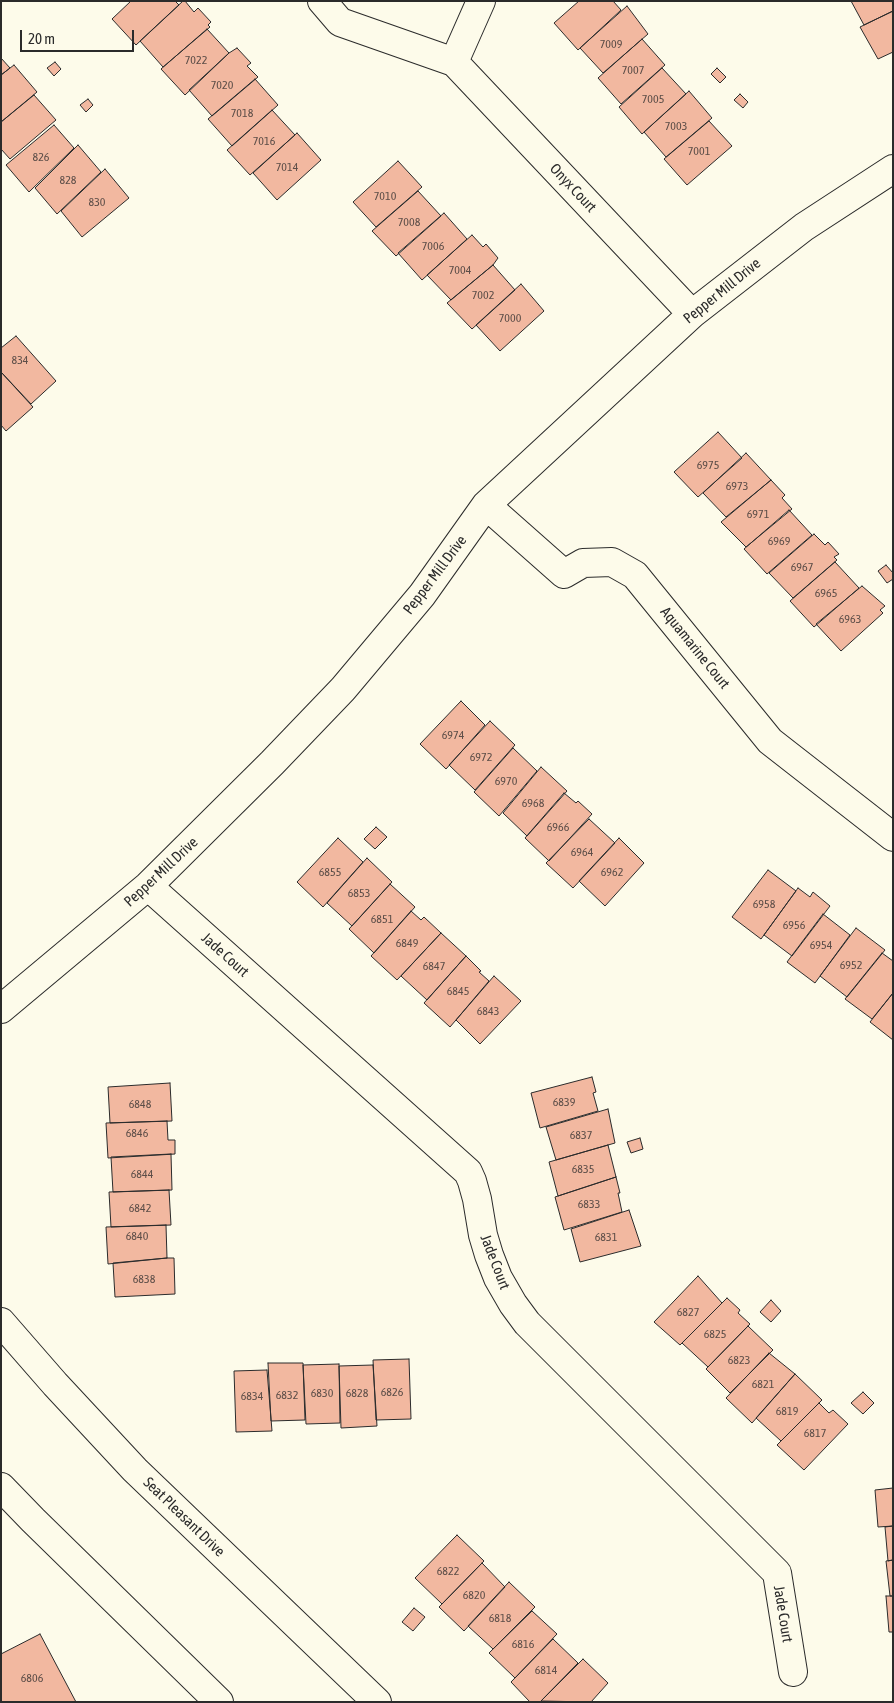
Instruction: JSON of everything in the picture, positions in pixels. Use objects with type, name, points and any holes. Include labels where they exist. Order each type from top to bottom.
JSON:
[{"type":"street","name":"Onyx Court","points":[[322,1],[340,22],[454,62],[692,314]]},
{"type":"street","points":[[454,62],[481,1]]},
{"type":"street","name":"Pepper Mill Drive","points":[[1,1009],[148,886],[272,763],[343,689],[422,595],[486,505],[692,314],[804,227],[893,169]]},
{"type":"street","name":"Aquamarine Court","points":[[486,505],[564,574],[583,563],[612,562],[635,575],[770,741],[893,837]]},
{"type":"street","name":"Jade Court","points":[[148,886],[468,1172],[472,1181],[483,1235],[492,1263],[513,1304],[527,1323],[776,1573],[792,1672]]},
{"type":"street","name":"Seat Pleasant Drive","points":[[1,1322],[55,1384],[135,1470],[377,1702]]},
{"type":"street","points":[[1,1486],[33,1520],[219,1702]]},
{"type":"building","points":[[131,1],[175,1],[179,5],[136,45],[112,19]]},
{"type":"building","points":[[183,1],[194,12],[198,8],[211,22],[208,25],[210,27],[163,67],[140,41]]},
{"type":"building","points":[[579,1],[613,1],[621,10],[578,50],[554,23]]},
{"type":"building","points":[[851,1],[893,1],[893,11],[864,25]]},
{"type":"building","points":[[627,6],[648,34],[603,73],[580,48]]},
{"type":"building","points":[[893,11],[893,52],[878,59],[860,27]]},
{"type":"building","points":[[207,29],[229,53],[185,95],[161,69]]},
{"type":"building","points":[[642,39],[665,65],[621,104],[598,78]]},
{"type":"building","points":[[237,48],[251,63],[247,66],[258,77],[212,116],[189,90],[229,53]]},
{"type":"building","points":[[1,58],[10,68],[1,75]]},
{"type":"building","points":[[55,62],[61,69],[54,76],[47,68]]},
{"type":"building","points":[[14,65],[37,92],[1,122],[1,75]]},
{"type":"building","points":[[662,68],[686,94],[642,134],[619,107]]},
{"type":"building","points":[[717,68],[726,77],[720,83],[711,74]]},
{"type":"building","points":[[255,79],[278,105],[232,146],[208,119]]},
{"type":"building","points":[[689,91],[712,118],[666,157],[644,132]]},
{"type":"building","points":[[740,94],[748,102],[743,108],[734,100]]},
{"type":"building","points":[[34,95],[56,120],[10,159],[1,149],[1,122]]},
{"type":"building","points":[[88,99],[93,105],[86,112],[80,105]]},
{"type":"building","points":[[272,110],[295,135],[250,175],[227,150]]},
{"type":"building","points":[[709,121],[732,146],[687,185],[664,159]]},
{"type":"building","points":[[54,125],[74,148],[29,192],[6,165]]},
{"type":"building","points":[[297,133],[321,160],[277,200],[253,173]]},
{"type":"building","points":[[78,145],[101,172],[57,214],[35,188]]},
{"type":"building","points":[[398,161],[422,187],[376,227],[353,202]]},
{"type":"building","points":[[105,169],[129,198],[82,237],[61,211]]},
{"type":"building","points":[[418,191],[441,216],[396,256],[372,231]]},
{"type":"building","points":[[444,213],[467,239],[422,280],[398,253]]},
{"type":"building","points":[[472,235],[483,247],[486,244],[498,258],[493,265],[451,300],[427,275]]},
{"type":"building","points":[[493,265],[515,290],[472,329],[447,303]]},
{"type":"building","points":[[521,284],[544,311],[500,351],[476,325]]},
{"type":"building","points":[[16,336],[56,381],[31,404],[1,372],[1,348]]},
{"type":"building","points":[[1,372],[33,407],[6,431],[1,425]]},
{"type":"building","points":[[718,432],[742,458],[698,497],[674,472]]},
{"type":"building","points":[[746,453],[771,480],[726,517],[703,493]]},
{"type":"building","points":[[771,480],[785,495],[782,498],[792,509],[746,547],[721,522]]},
{"type":"building","points":[[789,510],[812,535],[767,574],[744,549]]},
{"type":"building","points":[[814,534],[825,545],[828,542],[839,554],[834,557],[837,560],[793,598],[769,573]]},
{"type":"building","points":[[835,562],[859,588],[814,627],[790,601]]},
{"type":"building","points":[[886,565],[893,573],[893,579],[887,583],[878,571]]},
{"type":"building","points":[[862,586],[885,606],[880,610],[883,613],[841,651],[816,624]]},
{"type":"building","points":[[461,701],[485,725],[446,769],[420,744]]},
{"type":"building","points":[[490,721],[515,745],[475,790],[449,765]]},
{"type":"building","points":[[513,748],[537,771],[499,816],[474,792]]},
{"type":"building","points":[[541,767],[567,791],[527,836],[503,813]]},
{"type":"building","points":[[564,793],[576,803],[578,801],[592,814],[549,861],[525,838]]},
{"type":"building","points":[[589,819],[615,843],[573,888],[546,863]]},
{"type":"building","points":[[376,827],[387,837],[375,849],[364,839]]},
{"type":"building","points":[[338,838],[363,862],[323,907],[297,882]]},
{"type":"building","points":[[619,838],[644,863],[605,906],[579,881]]},
{"type":"building","points":[[367,858],[392,882],[352,926],[327,903]]},
{"type":"building","points":[[768,870],[796,891],[761,939],[732,917]]},
{"type":"building","points":[[390,884],[415,907],[374,953],[349,929]]},
{"type":"building","points":[[798,888],[810,897],[813,892],[830,906],[792,956],[764,935]]},
{"type":"building","points":[[411,911],[421,920],[424,917],[441,933],[397,980],[371,956]]},
{"type":"building","points":[[823,914],[850,935],[815,983],[787,962]]},
{"type":"building","points":[[856,928],[885,950],[847,997],[820,976]]},
{"type":"building","points":[[441,933],[466,956],[427,1000],[401,976]]},
{"type":"building","points":[[882,953],[893,961],[893,993],[872,1019],[845,999]]},
{"type":"building","points":[[466,956],[489,981],[450,1027],[424,1003]]},
{"type":"building","points":[[494,976],[521,1001],[480,1044],[456,1020]]},
{"type":"building","points":[[893,993],[893,1040],[870,1022]]},
{"type":"building","points":[[592,1077],[596,1092],[593,1093],[598,1111],[540,1128],[531,1093]]},
{"type":"building","points":[[170,1083],[172,1121],[110,1123],[108,1087]]},
{"type":"building","points":[[608,1109],[615,1143],[556,1160],[546,1127]]},
{"type":"building","points":[[167,1121],[168,1140],[175,1140],[175,1154],[108,1158],[106,1123]]},
{"type":"building","points":[[640,1138],[643,1149],[631,1153],[627,1142]]},
{"type":"building","points":[[608,1145],[616,1177],[558,1196],[549,1162]]},
{"type":"building","points":[[171,1154],[172,1190],[113,1192],[111,1157]]},
{"type":"building","points":[[616,1177],[622,1212],[564,1230],[555,1197]]},
{"type":"building","points":[[169,1190],[171,1225],[111,1227],[109,1192]]},
{"type":"building","points":[[629,1210],[641,1246],[580,1262],[571,1229]]},
{"type":"building","points":[[166,1225],[167,1258],[108,1264],[106,1227]]},
{"type":"building","points":[[174,1258],[175,1294],[115,1297],[113,1263]]},
{"type":"building","points":[[698,1276],[722,1303],[680,1345],[654,1322]]},
{"type":"building","points":[[727,1298],[740,1310],[738,1313],[750,1324],[708,1367],[682,1343]]},
{"type":"building","points":[[771,1300],[781,1311],[771,1322],[760,1312]]},
{"type":"building","points":[[748,1326],[773,1350],[730,1393],[706,1369]]},
{"type":"building","points":[[769,1353],[795,1374],[752,1423],[726,1398]]},
{"type":"building","points":[[409,1359],[411,1419],[376,1420],[373,1360]]},
{"type":"building","points":[[268,1363],[303,1363],[305,1420],[271,1421]]},
{"type":"building","points":[[339,1364],[340,1423],[306,1424],[303,1365]]},
{"type":"building","points":[[373,1365],[377,1426],[341,1428],[339,1366]]},
{"type":"building","points":[[267,1370],[272,1431],[236,1432],[234,1371]]},
{"type":"building","points":[[795,1374],[822,1400],[781,1441],[756,1418]]},
{"type":"building","points":[[863,1392],[874,1403],[863,1414],[851,1403]]},
{"type":"building","points":[[819,1403],[829,1413],[833,1410],[848,1424],[804,1470],[777,1445]]},
{"type":"building","points":[[893,1488],[893,1526],[878,1527],[875,1490]]},
{"type":"building","points":[[893,1526],[893,1560],[888,1561],[885,1527]]},
{"type":"building","points":[[457,1535],[484,1561],[442,1604],[415,1578]]},
{"type":"building","points":[[893,1560],[893,1596],[890,1596],[886,1561]]},
{"type":"building","points":[[482,1563],[505,1587],[464,1631],[439,1607]]},
{"type":"building","points":[[509,1582],[535,1607],[493,1649],[468,1626]]},
{"type":"building","points":[[886,1596],[893,1596],[893,1632],[889,1632]]},
{"type":"building","points":[[414,1608],[425,1617],[413,1631],[402,1622]]},
{"type":"building","points":[[532,1611],[557,1634],[515,1678],[489,1653]]},
{"type":"building","points":[[40,1634],[76,1702],[1,1702],[1,1654]]},
{"type":"building","points":[[553,1639],[578,1663],[540,1702],[530,1702],[511,1682]]},
{"type":"building","points":[[583,1659],[608,1683],[591,1702],[541,1701]]}]
